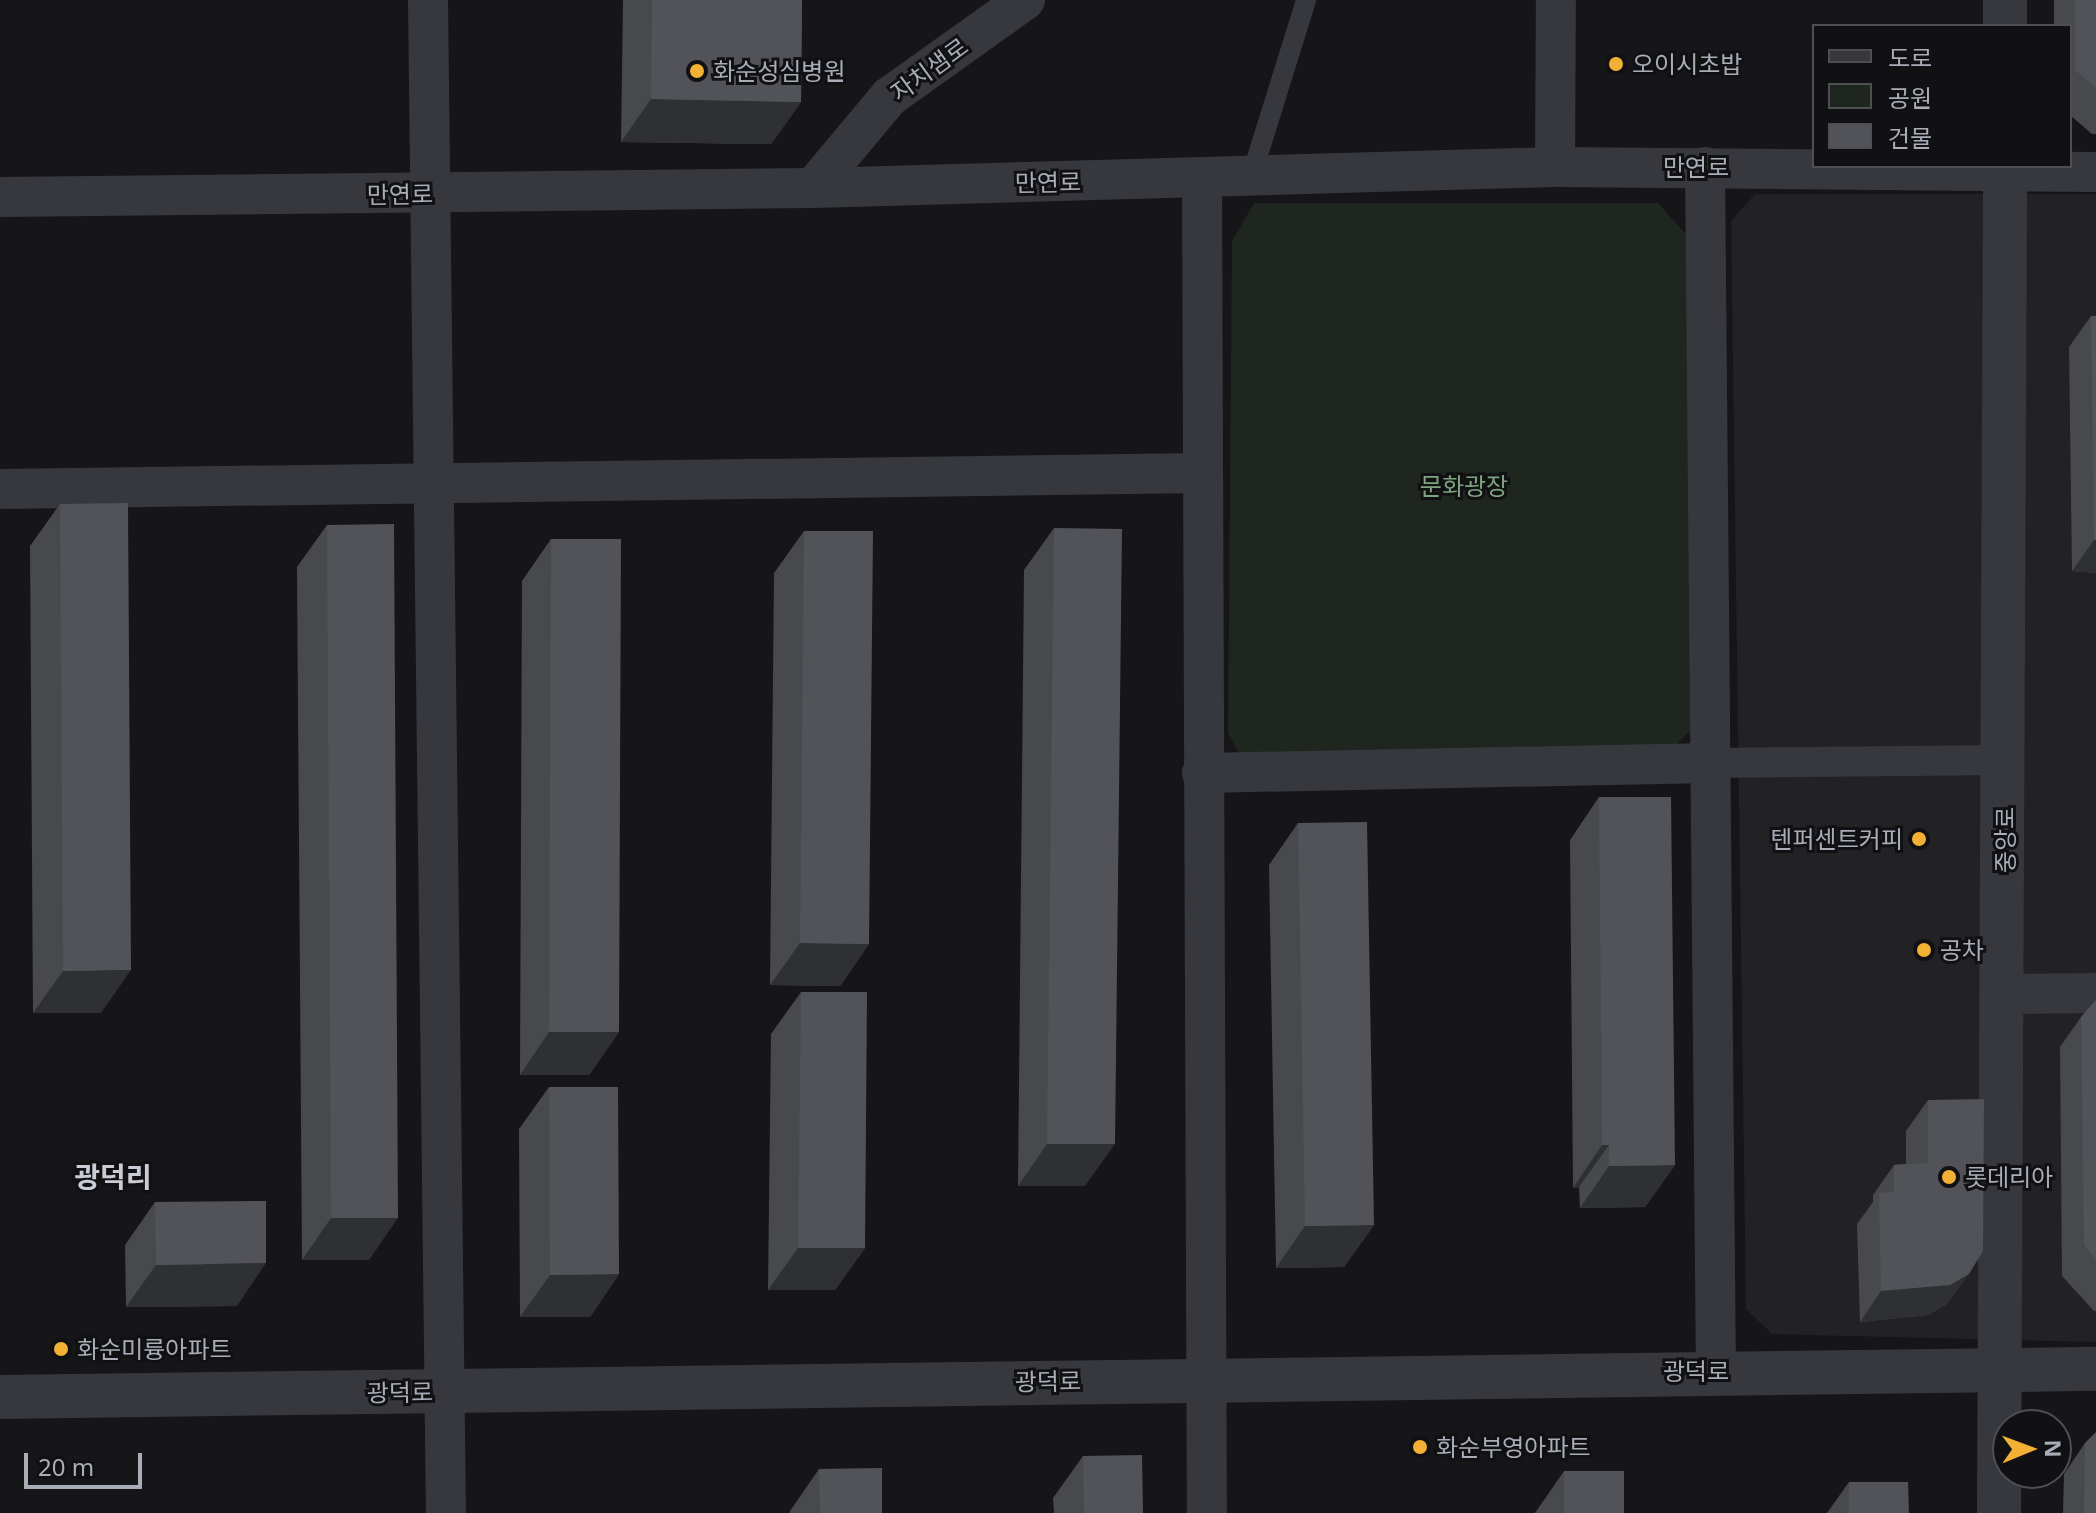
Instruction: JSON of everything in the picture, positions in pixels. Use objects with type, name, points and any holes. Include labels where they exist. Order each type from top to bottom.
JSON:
[{"type":"street","points":[[428,0],[446,1513]]},
{"type":"street","name":"자치샘로","points":[[813,188],[889,97],[1025,0]]},
{"type":"street","points":[[1555,167],[1556,0]]},
{"type":"street","points":[[2005,0],[2005,24]]},
{"type":"street","name":"만연로","points":[[0,197],[813,188],[1555,167],[1812,167]]},
{"type":"street","points":[[1705,167],[1716,1371]]},
{"type":"street","name":"만연로","points":[[2005,168],[2096,172]]},
{"type":"street","name":"중앙로","points":[[1999,1513],[2004,994],[2005,168]]},
{"type":"street","points":[[1202,178],[1200,473],[1207,1513]]},
{"type":"street","points":[[0,489],[1200,473]]},
{"type":"street","points":[[1202,773],[2005,760]]},
{"type":"street","points":[[2004,994],[2096,993]]},
{"type":"street","name":"광덕로","points":[[0,1397],[1716,1371],[2096,1369]]},
{"type":"lane","points":[[1251,177],[1306,0]]},
{"type":"shaded area","points":[[1755,194],[2096,194],[2096,1342],[1772,1334],[1746,1309],[1731,221]]},
{"type":"green space","name":"문화광장","points":[[1254,203],[1658,203],[1698,248],[1698,724],[1669,751],[1239,753],[1228,733],[1232,241]]},
{"type":"building","points":[[652,0],[802,0],[801,102],[651,99]]},
{"type":"building","points":[[2075,0],[2096,0],[2096,88],[2075,70]]},
{"type":"building","points":[[2091,316],[2096,316],[2096,540],[2094,540]]},
{"type":"building","points":[[128,503],[131,970],[63,971],[60,504]]},
{"type":"building","points":[[394,524],[398,1218],[331,1218],[327,525]]},
{"type":"building","points":[[1054,528],[1122,529],[1115,1144],[1047,1144]]},
{"type":"building","points":[[804,531],[873,531],[869,944],[800,943]]},
{"type":"building","points":[[551,539],[621,539],[619,1032],[549,1032]]},
{"type":"building","points":[[1599,797],[1671,797],[1675,1165],[1609,1166],[1609,1145],[1602,1145]]},
{"type":"building","points":[[1367,822],[1374,1225],[1305,1226],[1298,823]]},
{"type":"building","points":[[801,992],[867,992],[865,1248],[798,1248]]},
{"type":"building","points":[[2096,1000],[2096,1259],[2084,1245],[2081,1017]]},
{"type":"building","points":[[549,1087],[618,1087],[619,1274],[550,1275]]},
{"type":"building","points":[[1984,1099],[1983,1251],[1969,1274],[1950,1285],[1881,1291],[1879,1193],[1894,1192],[1894,1165],[1928,1163],[1928,1100]]},
{"type":"building","points":[[266,1201],[266,1263],[156,1265],[155,1202]]},
{"type":"building","points":[[2096,1432],[2096,1513],[2084,1513],[2085,1443]]},
{"type":"building","points":[[1142,1455],[1143,1513],[1084,1513],[1083,1456]]},
{"type":"building","points":[[882,1468],[882,1513],[820,1513],[819,1469]]},
{"type":"building","points":[[1564,1471],[1624,1471],[1624,1513],[1564,1513]]},
{"type":"building","points":[[1849,1482],[1908,1482],[1909,1513],[1849,1513]]},
{"type":"place","name":"오이시초밥","points":[[1616,64]]},
{"type":"place","name":"화순성심병원","points":[[697,71]]},
{"type":"place","name":"텐퍼센트커피","points":[[1919,839]]},
{"type":"place","name":"공차","points":[[1924,950]]},
{"type":"place","name":"롯데리아","points":[[1949,1177]]},
{"type":"place","name":"화순미륭아파트","points":[[61,1349]]},
{"type":"place","name":"화순부영아파트","points":[[1420,1447]]},
{"type":"district","name":"광덕리","points":[[113,1176]]}]
